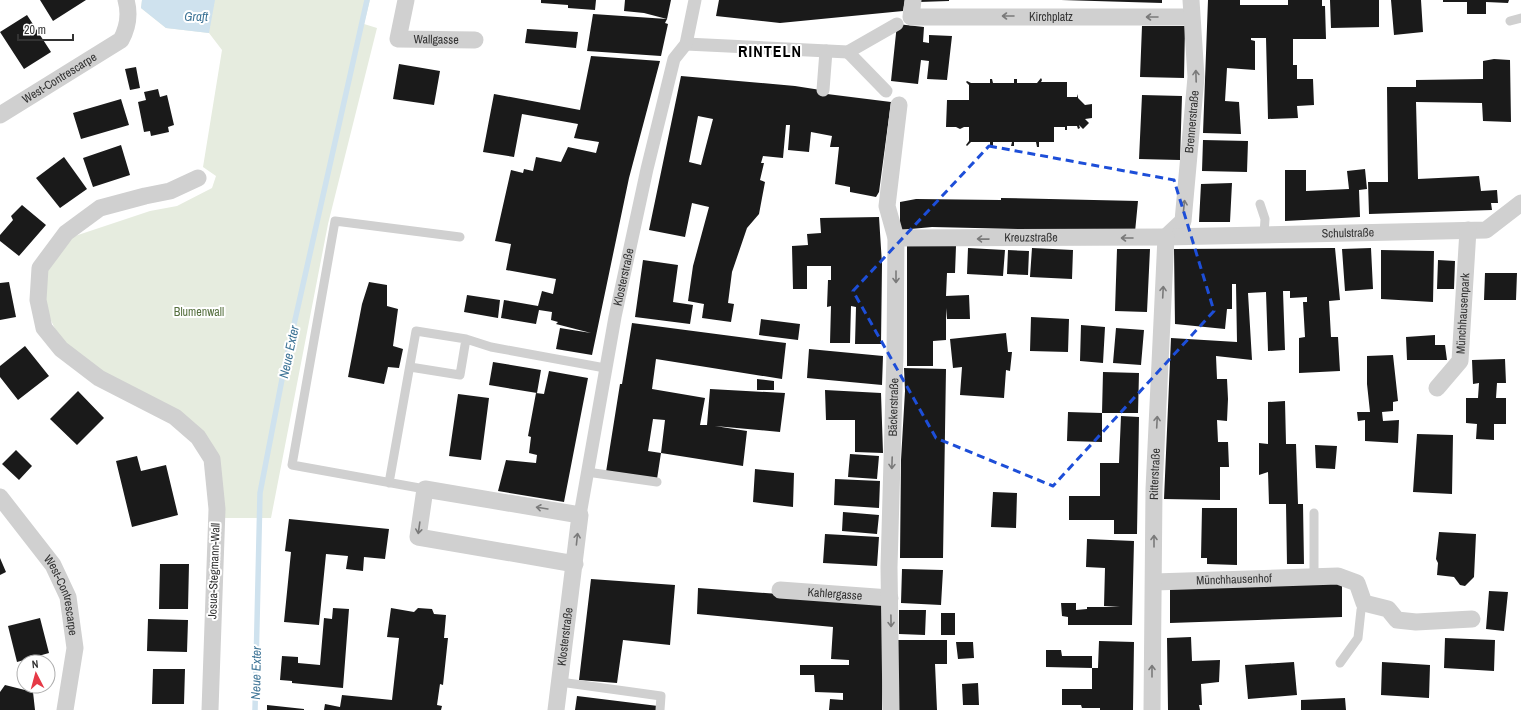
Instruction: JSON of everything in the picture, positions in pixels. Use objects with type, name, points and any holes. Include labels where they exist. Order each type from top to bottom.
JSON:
[{"type":"street","name":"West-Contrescarpe","points":[[0,115],[121,40],[127,29],[128,9],[126,0]]},
{"type":"street","name":"Wallgasse","points":[[406,0],[398,39],[475,40]]},
{"type":"street","points":[[695,0],[686,44],[848,52],[907,14]]},
{"type":"street","name":"Brennerstraße","points":[[1166,237],[1183,221],[1196,91],[1191,0]]},
{"type":"street","name":"Kirchplatz","points":[[907,14],[1191,17]]},
{"type":"street","name":"Klosterstraße","points":[[556,710],[580,515],[606,368],[647,169],[674,60],[686,44]]},
{"type":"street","points":[[823,90],[826,51]]},
{"type":"street","points":[[848,52],[886,91]]},
{"type":"street","name":"Bäckerstraße","points":[[891,710],[889,568],[895,354],[896,238],[887,206],[899,105]]},
{"type":"street","name":"Josua-Stegmann-Wall","points":[[198,178],[170,192],[146,196],[100,208],[66,233],[40,268],[38,300],[44,328],[61,349],[99,378],[175,418],[198,437],[212,459],[217,509],[210,710]]},
{"type":"street","name":"Schulstraße","points":[[1166,237],[1486,230],[1521,203]]},
{"type":"street","name":"Münchhausenpark","points":[[1437,388],[1460,360],[1468,230]]},
{"type":"street","name":"Kreuzstraße","points":[[896,238],[1166,237]]},
{"type":"street","name":"Ritterstraße","points":[[1152,710],[1154,489],[1166,237]]},
{"type":"street","points":[[575,564],[418,537],[425,489],[580,515]]},
{"type":"street","name":"West-Contrescarpe","points":[[0,497],[53,565],[68,598],[75,648],[65,710]]},
{"type":"street","name":"Münchhausenhof","points":[[1154,582],[1338,576],[1357,583],[1364,603]]},
{"type":"street","name":"Kahlergasse","points":[[780,590],[890,598]]},
{"type":"street","points":[[1364,603],[1388,609],[1397,620],[1416,622],[1472,619]]},
{"type":"lane","points":[[1510,21],[1521,18]]},
{"type":"lane","points":[[1260,204],[1265,219],[1264,235]]},
{"type":"lane","points":[[425,489],[292,465],[335,221],[460,237]]},
{"type":"lane","points":[[388,483],[416,331],[466,339],[491,347],[606,368]]},
{"type":"lane","points":[[410,367],[460,375],[466,339]]},
{"type":"lane","points":[[588,472],[657,482]]},
{"type":"lane","points":[[1314,513],[1314,576]]},
{"type":"lane","points":[[1340,663],[1358,638],[1361,610],[1364,603]]},
{"type":"lane","points":[[560,682],[661,696],[660,710]]},
{"type":"highlighted area","points":[[989,146],[1174,180],[1214,311],[1053,486],[936,438],[853,291]]},
{"type":"green space","name":"Blumenwall","points":[[142,0],[370,0],[364,24],[377,28],[328,224],[271,518],[215,518],[217,509],[198,437],[64,348],[39,295],[43,262],[69,238],[150,211],[177,206],[212,188],[216,176],[203,167],[222,50],[209,33],[166,28],[141,8]]},
{"type":"water","name":"Graft","points":[[142,0],[215,0],[209,33],[166,28],[141,8]]},
{"type":"building","points":[[40,0],[86,0],[53,21]]},
{"type":"building","points":[[541,0],[596,0],[595,10],[568,8],[568,5],[541,3]]},
{"type":"building","points":[[625,0],[671,0],[667,19],[644,13],[624,11]]},
{"type":"building","points":[[719,0],[905,0],[903,11],[780,23],[716,16]]},
{"type":"building","points":[[919,0],[949,0],[949,1],[919,2]]},
{"type":"building","points":[[1061,0],[1162,0],[1162,3]]},
{"type":"building","points":[[1208,0],[1240,0],[1240,5],[1288,5],[1288,0],[1322,0],[1322,6],[1325,6],[1326,39],[1293,39],[1293,65],[1297,65],[1297,79],[1313,79],[1314,105],[1297,106],[1298,118],[1268,119],[1266,38],[1251,38],[1251,40],[1255,41],[1255,70],[1227,68],[1225,101],[1239,102],[1241,134],[1203,133]]},
{"type":"building","points":[[1330,0],[1379,0],[1379,27],[1331,28]]},
{"type":"building","points":[[1391,0],[1421,0],[1423,32],[1394,35]]},
{"type":"building","points":[[1443,0],[1509,0],[1508,3],[1486,2],[1486,14],[1467,14],[1467,2],[1443,2]]},
{"type":"building","points":[[593,14],[667,19],[665,23],[668,24],[661,56],[587,51]]},
{"type":"building","points":[[27,15],[51,52],[24,69],[0,32]]},
{"type":"building","points":[[897,24],[924,27],[923,42],[929,43],[929,35],[952,36],[947,80],[927,79],[929,61],[921,60],[918,84],[891,81]]},
{"type":"building","points":[[1142,26],[1185,26],[1184,78],[1140,77]]},
{"type":"building","points":[[527,29],[578,32],[576,48],[525,43]]},
{"type":"building","points":[[591,56],[660,61],[629,178],[592,355],[556,349],[560,328],[591,333],[556,324],[558,322],[551,320],[552,312],[539,310],[536,324],[501,318],[504,300],[538,306],[542,291],[553,294],[556,279],[506,270],[511,244],[495,241],[511,170],[523,173],[524,169],[533,171],[536,157],[561,162],[568,147],[596,153],[599,142],[574,138],[578,124],[522,114],[514,157],[483,152],[494,94],[580,110]]},
{"type":"building","points":[[1494,59],[1510,60],[1511,122],[1483,121],[1482,103],[1416,102],[1418,179],[1479,176],[1481,191],[1497,190],[1498,203],[1491,203],[1492,210],[1369,214],[1368,182],[1388,182],[1387,87],[1416,87],[1416,80],[1483,79],[1483,61]]},
{"type":"building","points":[[399,64],[440,71],[434,105],[393,99]]},
{"type":"building","points":[[136,67],[140,88],[130,90],[125,69]]},
{"type":"building","points":[[681,76],[795,86],[827,91],[827,94],[891,102],[879,192],[876,197],[850,192],[850,187],[835,184],[839,147],[830,147],[832,136],[811,132],[809,152],[788,150],[790,125],[786,125],[783,158],[763,156],[761,163],[764,163],[760,180],[765,182],[759,214],[747,228],[732,272],[728,303],[734,304],[731,322],[702,318],[704,304],[688,301],[693,266],[709,207],[692,203],[685,237],[649,230]],"holes":[[[698,116],[713,119],[701,165],[689,162]]]},
{"type":"building","points":[[1041,78],[1041,82],[1067,82],[1067,97],[1077,97],[1078,94],[1078,98],[1085,105],[1092,104],[1092,118],[1085,119],[1089,123],[1083,129],[1079,125],[1080,128],[1078,129],[1077,126],[1067,126],[1067,130],[1065,130],[1065,127],[1054,127],[1054,142],[1039,142],[1039,147],[1037,147],[1036,142],[1014,142],[1014,146],[1011,146],[1012,142],[993,142],[993,146],[990,146],[990,142],[971,142],[967,146],[966,145],[969,141],[969,127],[960,129],[956,127],[946,127],[947,100],[969,100],[969,85],[966,82],[967,81],[971,83],[990,83],[990,79],[992,79],[993,83],[1014,83],[1014,79],[1017,79],[1017,83],[1037,83]]},
{"type":"building","points":[[158,89],[160,97],[167,95],[174,125],[168,127],[169,132],[151,136],[150,131],[144,132],[138,102],[146,100],[144,92]]},
{"type":"building","points":[[1142,95],[1182,96],[1180,160],[1139,159]]},
{"type":"building","points":[[121,99],[129,125],[81,139],[73,113]]},
{"type":"building","points":[[1203,140],[1248,141],[1247,172],[1202,171]]},
{"type":"building","points":[[121,145],[130,175],[93,187],[83,158]]},
{"type":"building","points":[[64,157],[87,189],[60,208],[36,178]]},
{"type":"building","points":[[1365,169],[1367,189],[1359,190],[1360,217],[1285,221],[1285,170],[1306,170],[1306,191],[1349,189],[1347,171]]},
{"type":"building","points":[[1232,183],[1230,222],[1199,222],[1201,184]]},
{"type":"building","points":[[1001,198],[1138,201],[1135,232],[932,227],[900,230],[900,202],[916,199],[1001,200]]},
{"type":"building","points":[[22,205],[46,225],[19,256],[0,241],[0,235],[13,220],[11,216]]},
{"type":"building","points":[[879,217],[882,264],[881,344],[855,344],[856,307],[851,306],[850,343],[830,343],[831,306],[827,307],[828,280],[831,280],[831,266],[807,266],[807,289],[793,289],[792,246],[808,245],[807,234],[821,233],[820,218]]},
{"type":"building","points":[[907,244],[956,246],[955,273],[947,273],[946,296],[969,295],[970,319],[947,319],[946,308],[946,340],[933,341],[933,366],[907,366]]},
{"type":"building","points":[[968,248],[1005,250],[1003,276],[967,274]]},
{"type":"building","points":[[1032,248],[1073,250],[1072,279],[1030,277]]},
{"type":"building","points":[[1335,248],[1340,300],[1329,301],[1331,337],[1338,337],[1340,371],[1299,373],[1299,338],[1305,337],[1303,302],[1307,302],[1307,297],[1290,298],[1290,291],[1283,291],[1285,350],[1268,351],[1266,292],[1248,293],[1252,360],[1216,356],[1217,379],[1227,379],[1228,399],[1227,421],[1217,420],[1218,442],[1228,442],[1229,467],[1220,467],[1220,500],[1164,499],[1171,338],[1237,342],[1236,284],[1232,284],[1232,309],[1227,309],[1225,329],[1175,324],[1174,249]]},
{"type":"building","points":[[1371,248],[1373,289],[1345,291],[1342,249]]},
{"type":"building","points":[[1117,249],[1150,249],[1147,312],[1115,311]]},
{"type":"building","points":[[1008,250],[1029,251],[1028,275],[1007,274]]},
{"type":"building","points":[[1381,250],[1434,251],[1433,302],[1381,299]]},
{"type":"building","points":[[643,260],[678,265],[673,302],[693,305],[690,324],[635,317]]},
{"type":"building","points":[[1438,260],[1455,261],[1454,289],[1437,289]]},
{"type":"building","points":[[1485,273],[1517,273],[1516,300],[1484,300]]},
{"type":"building","points":[[9,282],[16,317],[0,320],[0,283]]},
{"type":"building","points":[[369,282],[387,285],[387,306],[398,309],[393,346],[403,349],[399,368],[388,367],[384,384],[348,377],[362,304]]},
{"type":"building","points":[[467,295],[500,300],[498,318],[464,312]]},
{"type":"building","points":[[1031,317],[1069,319],[1068,352],[1030,351]]},
{"type":"building","points":[[761,319],[800,324],[798,340],[759,335]]},
{"type":"building","points":[[632,323],[786,343],[782,379],[656,359],[652,389],[705,398],[700,425],[707,425],[710,389],[785,393],[780,432],[715,426],[747,431],[743,466],[661,453],[657,479],[606,472],[620,384],[622,384]],"holes":[[[653,419],[665,420],[661,453],[648,451]]]},
{"type":"building","points":[[1081,325],[1105,327],[1103,363],[1080,361]]},
{"type":"building","points":[[1116,328],[1144,330],[1141,365],[1113,363]]},
{"type":"building","points":[[1006,333],[1008,352],[1012,352],[1010,371],[1006,370],[1004,398],[960,395],[962,367],[953,368],[950,339]]},
{"type":"building","points":[[1435,335],[1435,345],[1445,345],[1447,360],[1407,360],[1406,337]]},
{"type":"building","points":[[25,346],[49,376],[18,400],[0,377],[0,366]]},
{"type":"building","points":[[809,349],[883,356],[882,385],[807,378]]},
{"type":"building","points":[[1393,355],[1398,401],[1393,402],[1393,411],[1382,412],[1383,421],[1399,420],[1398,443],[1365,441],[1365,420],[1358,421],[1357,412],[1370,412],[1367,384],[1367,356]]},
{"type":"building","points":[[1505,359],[1506,383],[1497,383],[1496,398],[1506,398],[1506,424],[1494,424],[1494,440],[1476,439],[1477,424],[1466,423],[1466,398],[1478,398],[1479,383],[1473,384],[1472,360]]},
{"type":"building","points":[[493,362],[541,370],[537,393],[489,385]]},
{"type":"building","points":[[904,368],[946,369],[943,558],[900,558],[901,460],[905,391]]},
{"type":"building","points":[[549,371],[588,378],[564,502],[498,491],[506,460],[536,463],[537,455],[529,453],[531,437],[528,436],[536,393],[544,394]]},
{"type":"building","points":[[1103,372],[1139,373],[1138,413],[1102,413]]},
{"type":"building","points":[[757,379],[774,381],[774,390],[757,390]]},
{"type":"building","points":[[825,390],[881,393],[883,453],[855,452],[855,420],[826,420]]},
{"type":"building","points":[[78,391],[104,418],[77,445],[50,419]]},
{"type":"building","points":[[458,394],[489,398],[481,460],[449,456]]},
{"type":"building","points":[[1285,401],[1286,444],[1296,444],[1298,504],[1303,504],[1304,564],[1287,564],[1286,504],[1269,504],[1268,472],[1259,475],[1259,443],[1268,444],[1268,402]]},
{"type":"building","points":[[1068,412],[1102,413],[1102,442],[1067,441]]},
{"type":"building","points":[[1121,416],[1139,417],[1137,534],[1114,534],[1114,520],[1069,520],[1069,496],[1100,496],[1100,463],[1119,463]]},
{"type":"building","points":[[1417,434],[1453,435],[1452,494],[1413,492]]},
{"type":"building","points":[[1315,445],[1337,446],[1335,469],[1316,468]]},
{"type":"building","points":[[16,450],[32,466],[19,480],[2,464]]},
{"type":"building","points":[[850,454],[879,456],[877,479],[848,477]]},
{"type":"building","points":[[137,456],[141,471],[166,465],[178,515],[132,527],[116,461]]},
{"type":"building","points":[[755,469],[794,473],[793,507],[753,502]]},
{"type":"building","points":[[835,479],[880,481],[879,508],[834,505]]},
{"type":"building","points":[[993,492],[1017,493],[1016,528],[991,527]]},
{"type":"building","points":[[1202,508],[1237,508],[1237,565],[1207,564],[1207,558],[1201,558]]},
{"type":"building","points":[[843,512],[879,515],[877,534],[842,531]]},
{"type":"building","points":[[289,519],[389,529],[385,559],[364,557],[363,571],[346,569],[348,556],[326,554],[319,625],[284,622],[291,552],[285,551]]},
{"type":"building","points":[[1439,532],[1476,534],[1474,577],[1465,586],[1460,585],[1454,577],[1437,575],[1438,563],[1436,559]]},
{"type":"building","points":[[825,534],[879,537],[877,566],[823,563]]},
{"type":"building","points":[[1087,539],[1134,541],[1132,625],[1068,625],[1068,617],[1062,616],[1061,603],[1076,603],[1076,610],[1087,609],[1087,607],[1120,607],[1104,606],[1105,568],[1086,567]]},
{"type":"building","points":[[0,558],[6,572],[0,575]]},
{"type":"building","points":[[160,564],[189,564],[188,609],[159,609]]},
{"type":"building","points":[[902,569],[943,570],[941,605],[901,603]]},
{"type":"building","points":[[591,579],[675,585],[670,645],[623,640],[617,683],[579,680]]},
{"type":"building","points":[[1342,583],[1342,617],[1170,623],[1170,589]]},
{"type":"building","points":[[698,588],[884,602],[882,710],[829,710],[830,699],[843,700],[843,693],[815,692],[814,675],[800,675],[800,665],[849,665],[849,660],[831,659],[833,627],[697,614]]},
{"type":"building","points":[[1489,591],[1508,592],[1504,631],[1486,629]]},
{"type":"building","points":[[333,608],[349,609],[343,688],[292,683],[292,681],[280,680],[282,656],[298,657],[298,663],[320,665],[324,618],[332,619]]},
{"type":"building","points":[[391,608],[414,612],[418,608],[432,609],[434,614],[446,615],[444,638],[448,638],[443,685],[440,684],[437,705],[442,706],[441,710],[324,710],[325,704],[340,707],[342,695],[392,700],[399,638],[387,637]]},
{"type":"building","points":[[899,610],[926,610],[925,635],[899,634]]},
{"type":"building","points":[[941,613],[955,613],[955,635],[941,635]]},
{"type":"building","points":[[40,618],[49,653],[16,654],[16,658],[8,626]]},
{"type":"building","points":[[148,619],[188,620],[187,652],[147,651]]},
{"type":"building","points":[[1191,637],[1192,661],[1220,660],[1219,682],[1201,684],[1202,705],[1199,705],[1200,710],[1168,710],[1167,638]]},
{"type":"building","points":[[1445,638],[1495,640],[1494,671],[1444,668]]},
{"type":"building","points":[[897,640],[947,640],[947,664],[935,664],[937,710],[898,710]]},
{"type":"building","points":[[1099,641],[1134,642],[1133,710],[1100,710],[1100,708],[1082,708],[1081,705],[1062,705],[1062,689],[1092,689],[1092,668],[1098,668]]},
{"type":"building","points":[[956,642],[973,642],[974,658],[958,659]]},
{"type":"building","points":[[1046,650],[1061,650],[1062,656],[1092,656],[1092,668],[1046,667]]},
{"type":"building","points":[[1294,662],[1297,695],[1248,699],[1245,665]]},
{"type":"building","points":[[1382,662],[1430,665],[1429,698],[1381,695]]},
{"type":"building","points":[[153,669],[185,669],[184,704],[152,704]]},
{"type":"building","points":[[978,683],[979,705],[963,705],[962,684]]},
{"type":"building","points":[[5,685],[16,688],[16,694],[33,694],[35,710],[0,710],[0,692]]},
{"type":"building","points":[[577,696],[658,706],[657,710],[575,710]]},
{"type":"building","points":[[1345,698],[1346,710],[1301,710],[1301,700]]},
{"type":"building","points":[[267,705],[304,709],[304,710],[267,710]]},
{"type":"waterway","name":"Neue Exter","points":[[255,710],[260,493],[284,369],[367,0]]},
{"type":"district","name":"RINTELN","points":[[770,51]]}]
